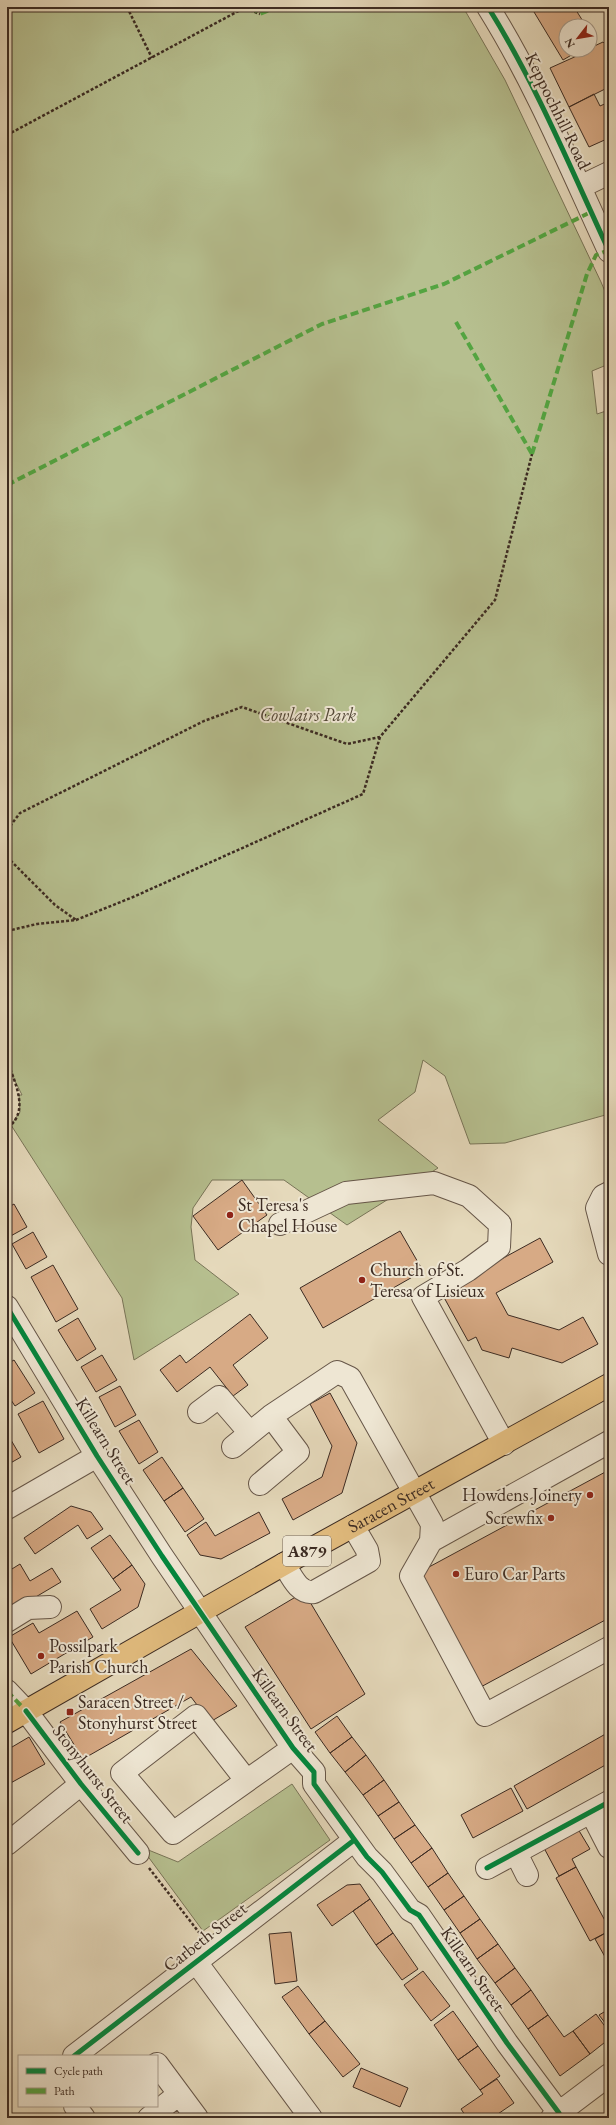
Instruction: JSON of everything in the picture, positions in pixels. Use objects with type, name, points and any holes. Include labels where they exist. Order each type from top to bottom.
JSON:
[{"type":"main road","name":"Saracen Street","points":[[7,1722],[284,1564],[609,1385]]},
{"type":"street","name":"Keppochhill Road","points":[[498,12],[609,251]]},
{"type":"street","points":[[580,187],[609,173]]},
{"type":"street","points":[[280,1224],[346,1193],[434,1183],[469,1196],[500,1224],[499,1247],[468,1270],[423,1296],[504,1444]]},
{"type":"street","points":[[609,1193],[603,1196],[596,1208],[609,1254]]},
{"type":"street","name":"Killearn Street","points":[[7,1307],[14,1333],[97,1456],[199,1612],[293,1748],[314,1772],[314,1784],[353,1841],[382,1872],[410,1910],[419,1915],[555,2115]]},
{"type":"street","points":[[233,1447],[271,1416],[337,1372],[350,1378],[432,1524],[430,1541],[411,1576],[485,1715],[609,1648]]},
{"type":"street","points":[[199,1412],[219,1397],[250,1433]]},
{"type":"street","points":[[260,1484],[298,1452],[271,1416]]},
{"type":"street","points":[[430,1541],[609,1442]]},
{"type":"street","points":[[7,1508],[97,1456]]},
{"type":"street","points":[[284,1564],[298,1587],[310,1592],[320,1588],[369,1561],[367,1550],[353,1526]]},
{"type":"street","points":[[7,1621],[28,1608],[50,1608]]},
{"type":"street","name":"Stonyhurst Street","points":[[7,1691],[26,1711],[81,1784],[138,1853]]},
{"type":"street","points":[[246,1780],[196,1716],[122,1773],[173,1833],[293,1748]]},
{"type":"street","points":[[7,1844],[81,1784]]},
{"type":"street","points":[[487,1868],[600,1807],[609,1847]]},
{"type":"street","name":"Carbeth Street","points":[[75,2055],[353,1841]]},
{"type":"street","points":[[516,1853],[527,1876]]},
{"type":"street","points":[[204,1955],[311,2118]]},
{"type":"street","points":[[158,2065],[197,2118]]},
{"type":"street","points":[[555,2115],[609,2075]]},
{"type":"street","points":[[148,2118],[180,2094]]},
{"type":"street","points":[[76,2107],[84,2118]]},
{"type":"path","points":[[127,7],[152,58]]},
{"type":"path","points":[[7,135],[244,8],[260,14]]},
{"type":"path","points":[[7,931],[37,924],[76,920],[133,897],[363,794],[380,737],[495,600],[532,454]]},
{"type":"path","points":[[7,830],[20,813],[204,721],[242,707],[347,744],[380,737]]},
{"type":"path","points":[[7,857],[55,905],[76,920]]},
{"type":"path","points":[[7,1060],[19,1095],[20,1112],[11,1125],[7,1128]]},
{"type":"path","points":[[138,1853],[204,1955]]},
{"type":"green space","name":"Cowlairs Park","points":[[7,7],[463,7],[505,80],[609,301],[609,364],[592,371],[597,414],[609,410],[609,1114],[505,1143],[470,1144],[445,1076],[423,1060],[415,1092],[378,1120],[438,1168],[347,1225],[284,1180],[212,1180],[193,1208],[191,1227],[195,1260],[239,1294],[134,1360],[122,1298],[11,1125],[20,1112],[19,1095],[22,1095],[7,1065]]},
{"type":"green space","points":[[292,1784],[330,1840],[203,1931],[141,1847],[178,1862]]},
{"type":"building","points":[[531,7],[574,7],[581,18],[558,18],[558,52]]},
{"type":"building","points":[[603,42],[609,48],[609,87],[569,107],[550,68],[572,58],[598,58],[598,44]]},
{"type":"building","points":[[594,94],[600,106],[609,102],[609,138],[589,147],[569,107]]},
{"type":"building","name":"St Teresa's Chapel House","points":[[242,1180],[267,1215],[218,1250],[193,1216]]},
{"type":"building","points":[[14,1204],[27,1227],[7,1238],[7,1208]]},
{"type":"building","name":"Church of St. Teresa of Lisieux","points":[[400,1231],[423,1271],[323,1328],[300,1288]]},
{"type":"building","points":[[33,1232],[47,1257],[26,1269],[12,1244]]},
{"type":"building","points":[[540,1238],[553,1262],[496,1293],[508,1315],[559,1330],[583,1317],[598,1344],[562,1363],[512,1348],[509,1358],[482,1350],[476,1337],[468,1341],[441,1292]]},
{"type":"building","points":[[53,1265],[78,1309],[56,1322],[31,1277]]},
{"type":"building","points":[[250,1314],[268,1338],[233,1365],[248,1385],[233,1396],[210,1367],[177,1392],[160,1370],[180,1355],[186,1363]]},
{"type":"building","points":[[78,1318],[96,1349],[77,1361],[58,1330]]},
{"type":"building","points":[[102,1355],[117,1380],[96,1392],[81,1367]]},
{"type":"building","points":[[14,1360],[35,1393],[15,1406],[7,1394],[7,1364]]},
{"type":"building","points":[[120,1386],[136,1415],[115,1427],[99,1397]]},
{"type":"building","points":[[330,1393],[357,1443],[342,1493],[293,1520],[282,1499],[322,1477],[332,1446],[310,1404]]},
{"type":"building","points":[[43,1401],[64,1439],[39,1453],[18,1414]]},
{"type":"building","points":[[139,1420],[158,1452],[139,1464],[119,1431]]},
{"type":"building","points":[[11,1440],[21,1457],[7,1465],[7,1443]]},
{"type":"building","points":[[162,1457],[183,1488],[164,1501],[143,1470]]},
{"type":"building","points":[[609,1470],[609,1618],[477,1689],[416,1574]]},
{"type":"building","points":[[183,1488],[204,1519],[185,1532],[164,1501]]},
{"type":"building","points":[[71,1506],[91,1512],[103,1529],[87,1539],[78,1525],[35,1554],[24,1538]]},
{"type":"building","points":[[259,1512],[270,1533],[221,1559],[200,1555],[187,1535],[206,1522],[215,1536]]},
{"type":"building","points":[[110,1535],[132,1565],[113,1579],[91,1548]]},
{"type":"building","points":[[20,1564],[30,1581],[52,1568],[61,1582],[7,1614],[7,1572]]},
{"type":"building","points":[[132,1565],[145,1584],[138,1607],[102,1629],[90,1609],[121,1590],[113,1579]]},
{"type":"building","points":[[304,1592],[365,1694],[311,1729],[245,1627]]},
{"type":"building","name":"Possilpark Parish Church","points":[[77,1611],[93,1637],[31,1674],[9,1637],[33,1623],[39,1633]]},
{"type":"building","points":[[191,1649],[237,1706],[210,1722],[191,1697],[83,1759],[60,1722]]},
{"type":"building","points":[[337,1716],[352,1737],[330,1753],[315,1732]]},
{"type":"building","points":[[609,1732],[609,1763],[527,1809],[514,1786]]},
{"type":"building","points":[[29,1737],[45,1764],[7,1785],[7,1750]]},
{"type":"building","points":[[352,1737],[366,1755],[345,1772],[330,1753]]},
{"type":"building","points":[[366,1755],[384,1780],[363,1795],[345,1772]]},
{"type":"building","points":[[384,1780],[399,1802],[378,1816],[363,1795]]},
{"type":"building","points":[[511,1788],[523,1811],[473,1838],[461,1815]]},
{"type":"building","points":[[399,1802],[415,1825],[394,1839],[378,1816]]},
{"type":"building","points":[[415,1825],[432,1848],[411,1863],[394,1839]]},
{"type":"building","points":[[578,1829],[590,1849],[572,1859],[576,1867],[559,1876],[544,1848]]},
{"type":"building","points":[[432,1848],[448,1873],[428,1887],[411,1863]]},
{"type":"building","points":[[576,1867],[609,1928],[609,1931],[590,1941],[556,1878]]},
{"type":"building","points":[[448,1873],[464,1896],[444,1910],[428,1887]]},
{"type":"building","points":[[360,1884],[370,1899],[332,1926],[317,1905],[347,1885]]},
{"type":"building","points":[[464,1896],[480,1919],[460,1933],[444,1910]]},
{"type":"building","points":[[370,1899],[393,1933],[376,1945],[353,1911]]},
{"type":"building","points":[[480,1919],[498,1944],[477,1959],[460,1933]]},
{"type":"building","points":[[609,1931],[609,1964],[595,1939]]},
{"type":"building","points":[[291,1932],[297,1981],[275,1984],[269,1934]]},
{"type":"building","points":[[393,1933],[418,1969],[402,1980],[376,1945]]},
{"type":"building","points":[[498,1944],[515,1968],[495,1983],[477,1959]]},
{"type":"building","points":[[515,1968],[531,1990],[511,2005],[495,1983]]},
{"type":"building","points":[[423,1971],[450,2006],[431,2021],[404,1985]]},
{"type":"building","points":[[298,1986],[325,2021],[309,2034],[282,1997]]},
{"type":"building","points":[[531,1990],[548,2015],[528,2029],[511,2005]]},
{"type":"building","points":[[609,2009],[609,2028],[599,2015]]},
{"type":"building","points":[[453,2011],[478,2046],[458,2060],[434,2025]]},
{"type":"building","points":[[596,2014],[609,2032],[609,2039],[590,2054],[573,2031]]},
{"type":"building","points":[[548,2015],[564,2037],[573,2031],[590,2054],[560,2076],[528,2029]]},
{"type":"building","points":[[325,2021],[360,2064],[343,2077],[309,2034]]},
{"type":"building","points":[[478,2046],[500,2076],[480,2090],[458,2060]]},
{"type":"building","points":[[361,2068],[408,2088],[400,2107],[353,2087]]},
{"type":"building","points":[[497,2079],[514,2103],[492,2118],[467,2118],[461,2109],[483,2094],[480,2090]]},
{"type":"marked path","points":[[251,7],[260,14],[277,7]]},
{"type":"marked path","points":[[7,485],[322,324],[444,284],[591,212]]},
{"type":"marked path","points":[[532,454],[587,274],[596,255],[609,250]]},
{"type":"marked path","points":[[456,322],[532,454]]},
{"type":"marked path","points":[[7,1691],[26,1711]]},
{"type":"cycle path","points":[[488,7],[522,66],[537,96],[609,251]]},
{"type":"cycle path","points":[[7,1307],[97,1456],[162,1556],[293,1748],[314,1772],[314,1784],[367,1857],[382,1872],[410,1910],[419,1915],[507,2043],[559,2113]]},
{"type":"cycle path","points":[[26,1711],[81,1784],[138,1853]]},
{"type":"cycle path","points":[[487,1868],[609,1802]]},
{"type":"cycle path","points":[[75,2055],[353,1841]]},
{"type":"place","name":"St Teresa's Chapel House","points":[[230,1215]]},
{"type":"place","name":"Church of St. Teresa of Lisieux","points":[[362,1280]]},
{"type":"place","name":"Howdens Joinery","points":[[590,1495]]},
{"type":"place","name":"Screwfix","points":[[551,1518]]},
{"type":"place","name":"Euro Car Parts","points":[[456,1574]]},
{"type":"place","name":"Possilpark Parish Church","points":[[41,1656]]},
{"type":"place","name":"Saracen Street / Stonyhurst Street","points":[[70,1712]]}]
